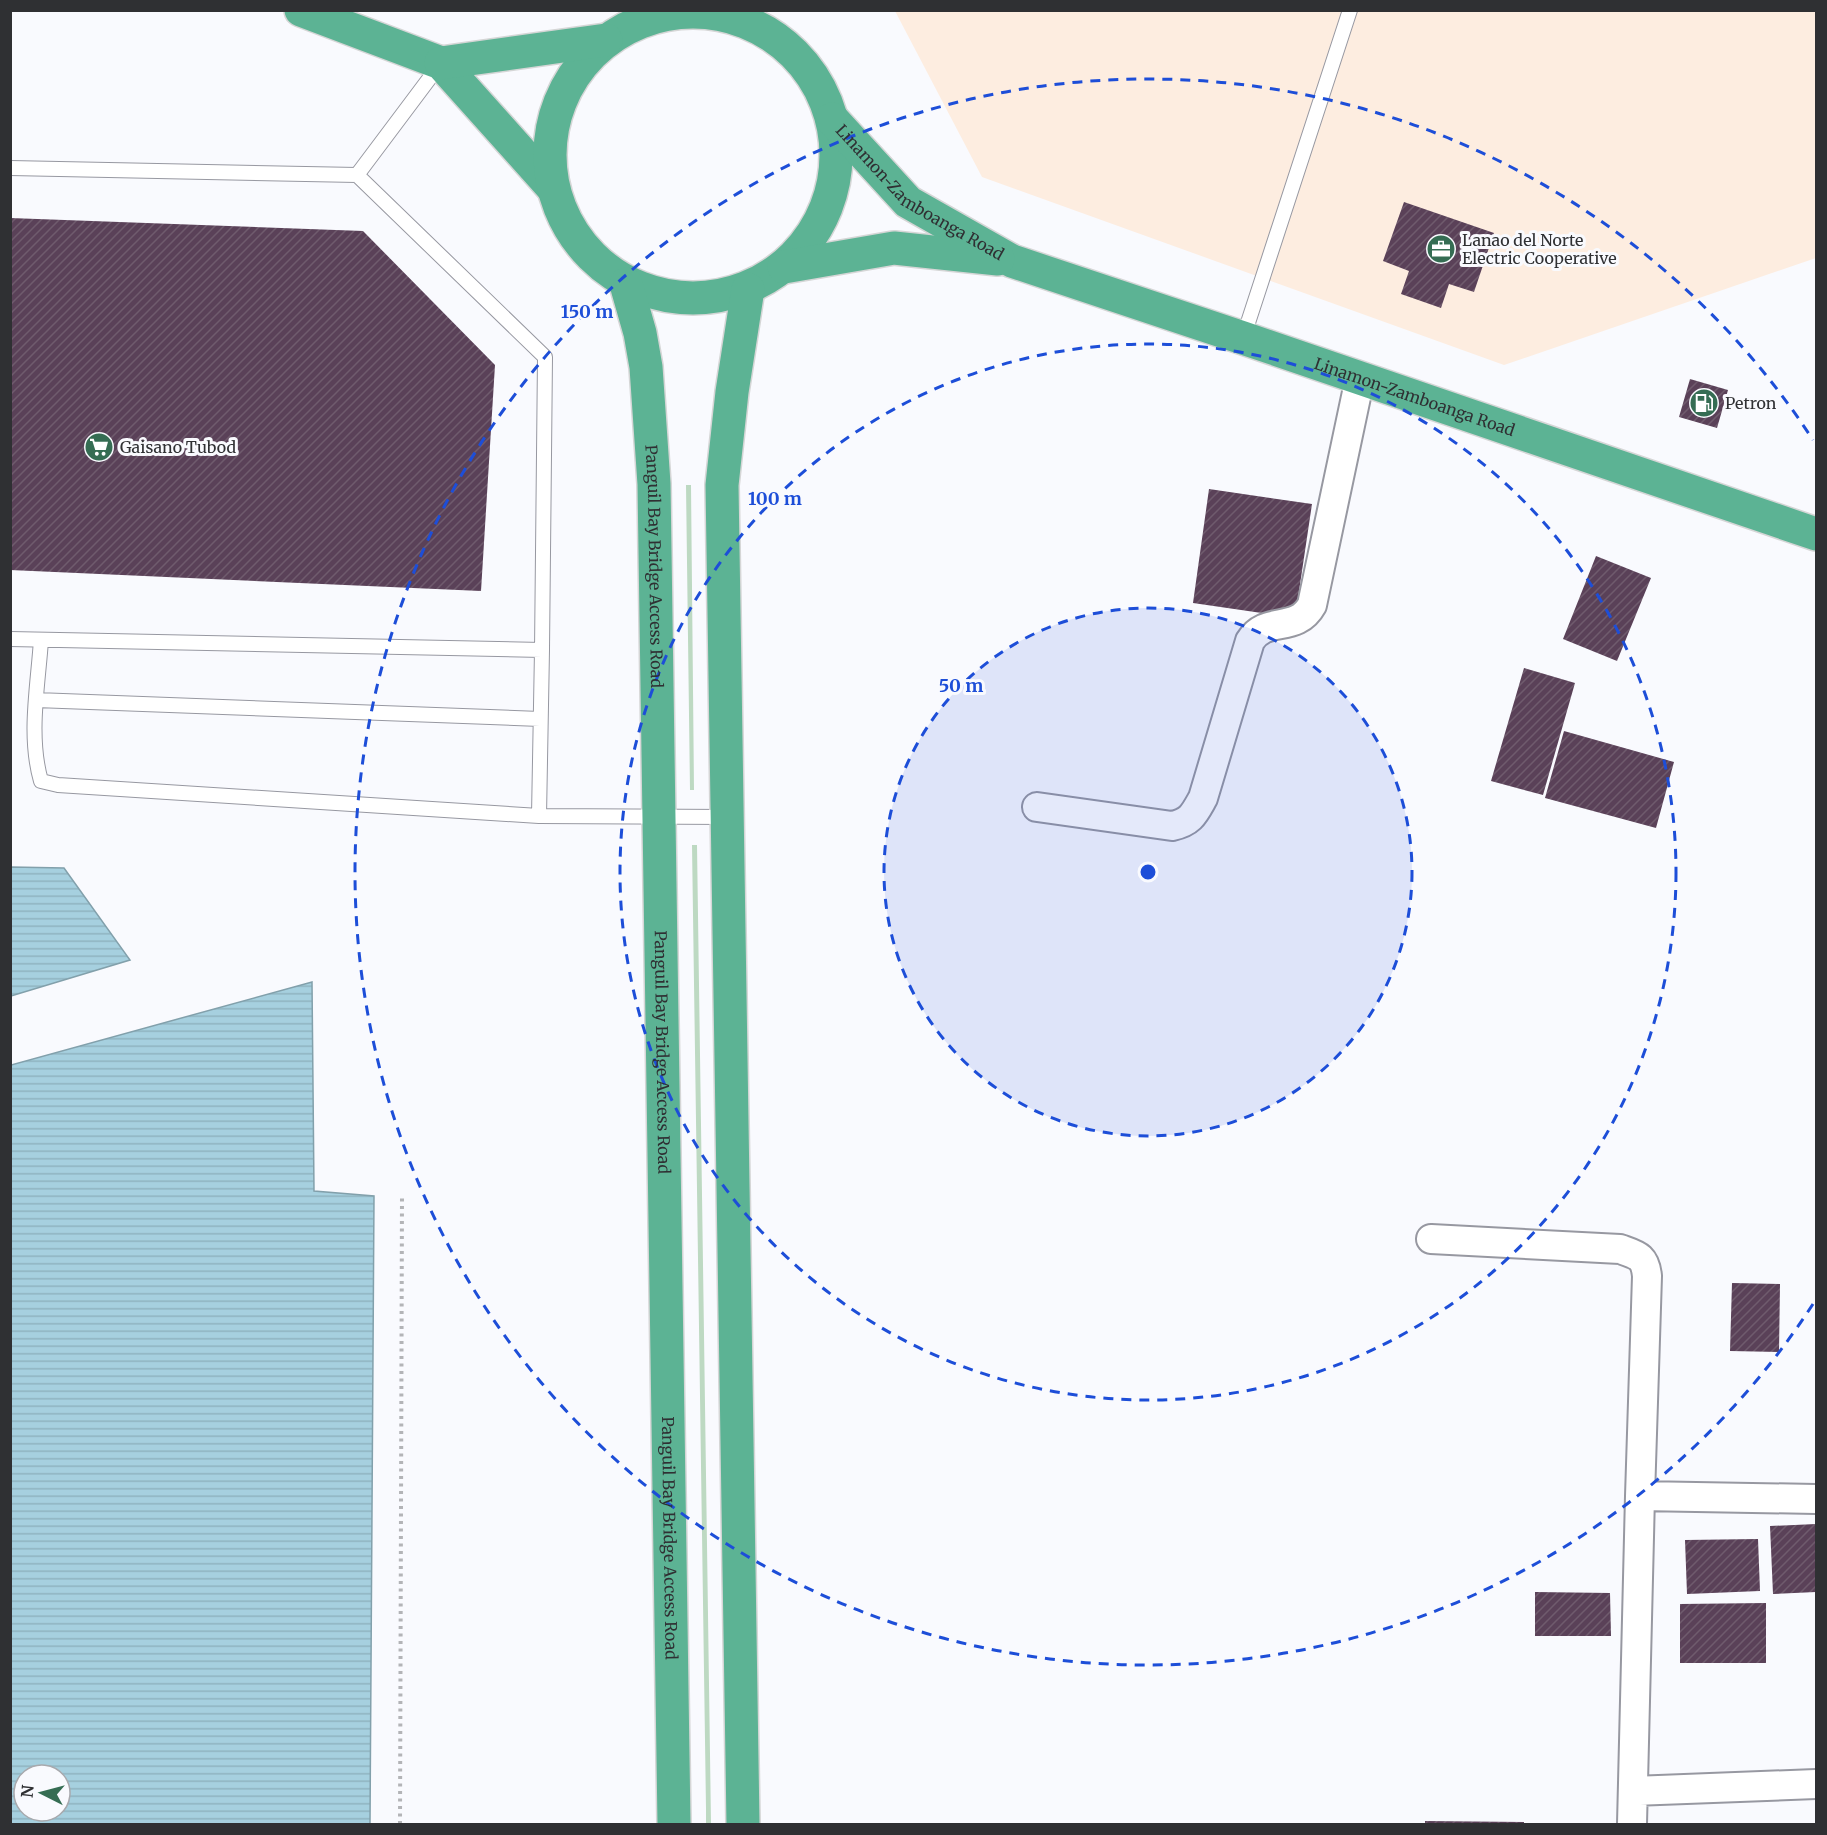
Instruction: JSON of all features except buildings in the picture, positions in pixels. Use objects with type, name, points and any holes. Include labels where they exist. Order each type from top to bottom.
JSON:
[{"type":"highway","points":[[302,10],[441,63],[552,187]]},
{"type":"highway","points":[[680,11],[720,14],[758,27],[791,50],[816,81],[832,119],[836,158],[830,198],[812,236],[784,267],[748,289],[707,299],[666,297],[626,284],[592,259],[567,226],[552,187],[549,145],[559,104],[578,69],[606,40],[642,21],[680,11]]},
{"type":"highway","points":[[441,63],[606,40]]},
{"type":"highway","name":"Linamon-Zamboanga Road","points":[[832,119],[908,202],[1012,261],[1816,534]]},
{"type":"highway","name":"Linamon-Zamboanga Road","points":[[784,267],[894,248],[1012,261]]},
{"type":"highway","name":"Panguil Bay Bridge Access Road","points":[[626,284],[640,333],[646,367],[654,484],[674,1824]]},
{"type":"highway","points":[[743,1824],[722,485],[732,392],[748,289]]},
{"type":"street","points":[[1037,807],[1172,826],[1184,823],[1193,816],[1203,798],[1250,640],[1263,628],[1298,621],[1312,606],[1360,378]]},
{"type":"street","points":[[1431,1239],[1620,1249],[1637,1255],[1646,1264],[1632,1824]]},
{"type":"street","points":[[1640,1496],[1816,1499]]},
{"type":"street","points":[[1633,1791],[1816,1784]]},
{"type":"lane","points":[[1244,338],[1350,10]]},
{"type":"lane","points":[[357,175],[441,63]]},
{"type":"lane","points":[[10,168],[357,175],[545,357],[538,816]]},
{"type":"lane","points":[[10,639],[542,650]]},
{"type":"lane","points":[[41,640],[34,725],[37,766],[41,781],[58,785],[538,816],[728,817]]},
{"type":"lane","points":[[36,700],[540,719]]},
{"type":"path","points":[[400,1824],[402,1195]]},
{"type":"shaded area","points":[[895,11],[1816,11],[1816,258],[1504,365],[982,177]]},
{"type":"green space","points":[[686,485],[691,485],[694,790],[690,790]]},
{"type":"green space","points":[[692,845],[697,845],[711,1824],[706,1824]]},
{"type":"water","points":[[11,867],[64,868],[130,960],[11,996]]},
{"type":"water","points":[[312,982],[314,1191],[374,1196],[370,1824],[11,1824],[11,1065]]},
{"type":"place","name":"Lanao del Norte Electric Cooperative","points":[[1441,249]]},
{"type":"place","name":"Petron","points":[[1704,403]]},
{"type":"place","name":"Gaisano Tubod","points":[[99,447]]}]
